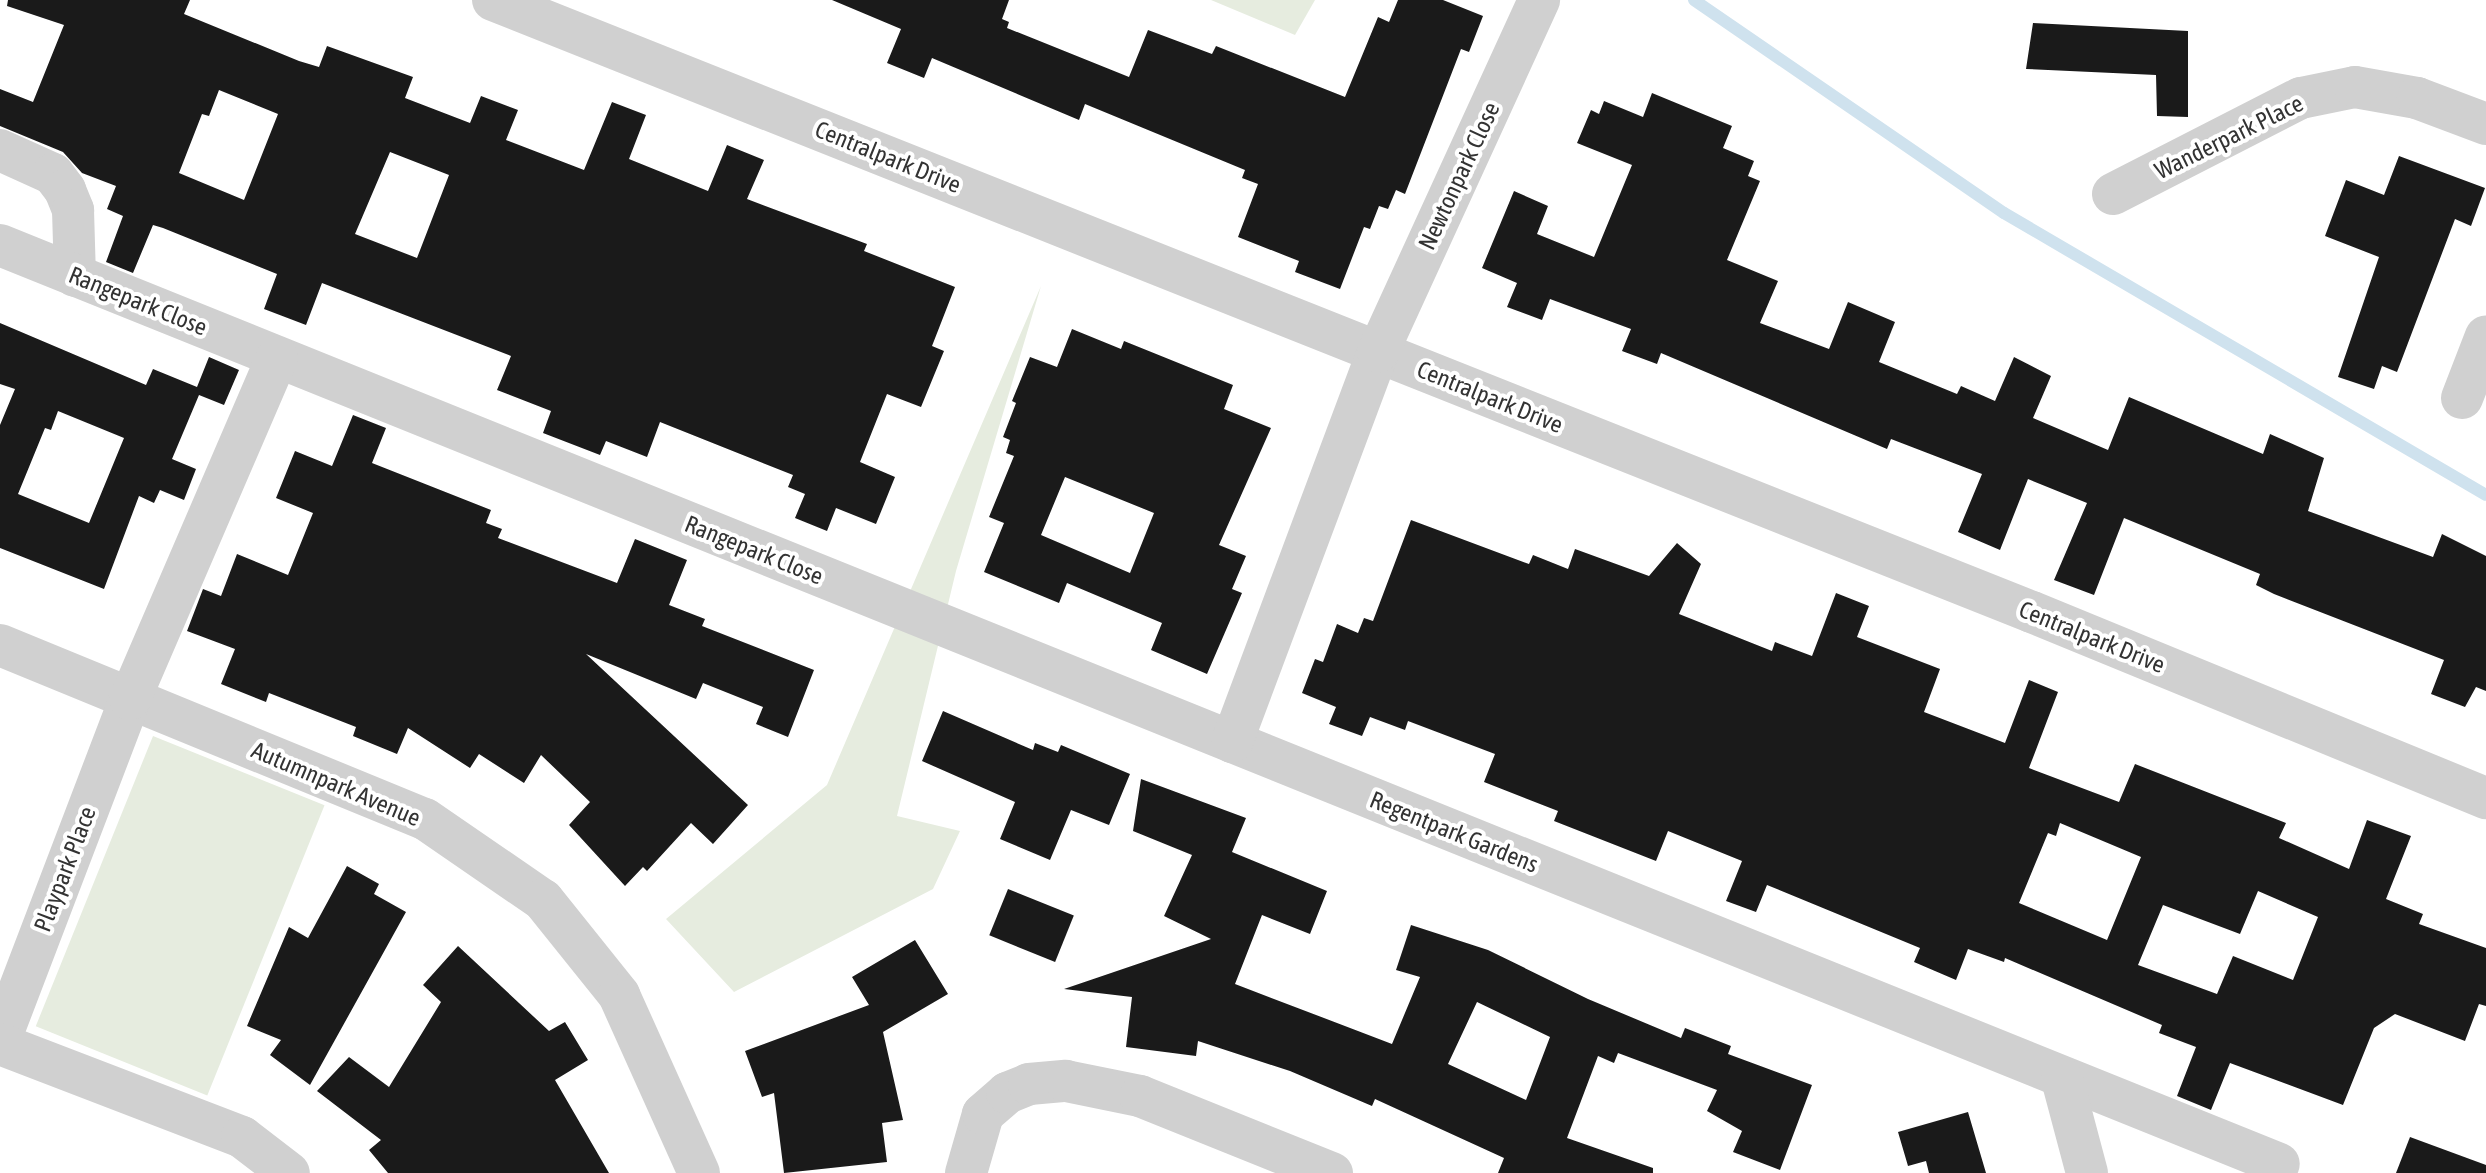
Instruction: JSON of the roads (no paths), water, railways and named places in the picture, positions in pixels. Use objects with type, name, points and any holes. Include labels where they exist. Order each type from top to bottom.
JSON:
[{"type":"street","name":"Centralpark Drive","points":[[493,0],[2486,798]]},
{"type":"street","name":"Newtonpark Close","points":[[1378,352],[1539,0]]},
{"type":"street","name":"Wanderpark Place","points":[[2113,194],[2301,98],[2355,87],[2417,98],[2486,124]]},
{"type":"street","points":[[0,150],[53,174],[65,190],[73,210],[75,276]]},
{"type":"street","name":"Rangepark Close","points":[[0,245],[1232,742]]},
{"type":"street","points":[[2462,398],[2486,336]]},
{"type":"street","points":[[1232,742],[1378,352]]},
{"type":"street","points":[[130,699],[277,357]]},
{"type":"street","name":"Autumnpark Avenue","points":[[0,645],[425,819],[543,900],[619,995],[699,1173]]},
{"type":"street","name":"Playpark Place","points":[[130,699],[0,1042],[242,1137],[289,1173]]},
{"type":"street","name":"Regentpark Gardens","points":[[1232,742],[2279,1164]]},
{"type":"street","points":[[2062,1079],[2087,1173]]},
{"type":"street","points":[[966,1173],[983,1114],[1007,1093],[1029,1084],[1066,1081],[1100,1084],[1140,1096],[1332,1173]]},
{"type":"waterway","points":[[1694,0],[2004,213],[2486,495]]}]
